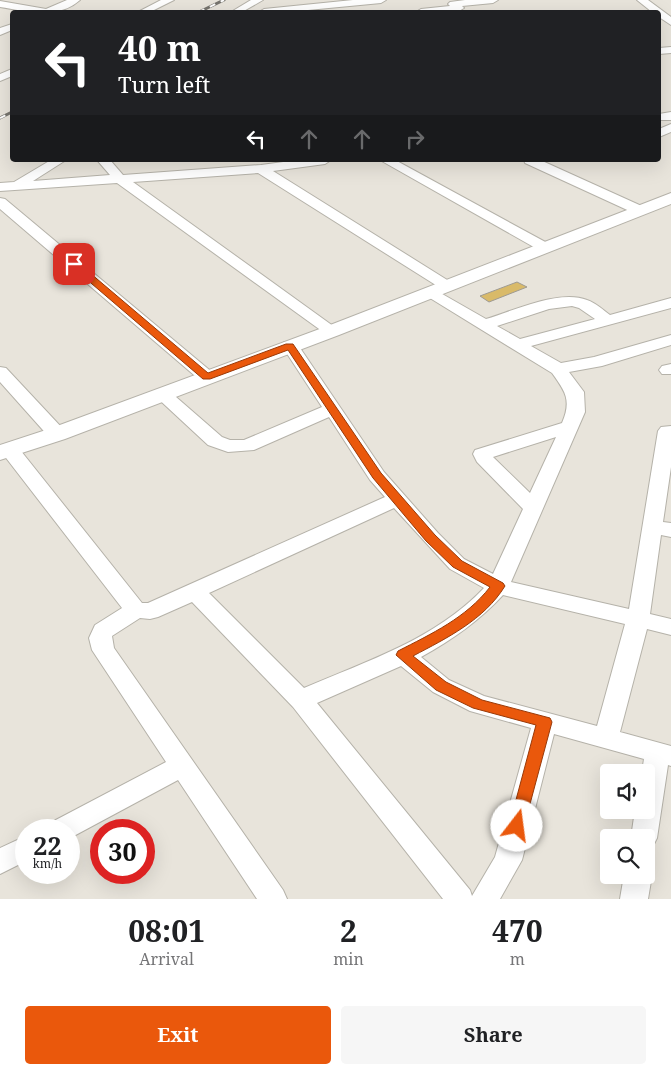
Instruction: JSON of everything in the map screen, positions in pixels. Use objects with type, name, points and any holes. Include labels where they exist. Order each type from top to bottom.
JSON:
[{"type":"street","points":[[56,0],[72,1]]},
{"type":"street","points":[[148,10],[170,0]]},
{"type":"street","points":[[243,10],[258,0]]},
{"type":"street","points":[[304,10],[381,0]]},
{"type":"street","points":[[433,10],[493,0]]},
{"type":"street","points":[[642,0],[655,10]]},
{"type":"street","points":[[52,10],[72,1]]},
{"type":"street","points":[[0,4],[35,10]]},
{"type":"street","points":[[344,4],[352,10]]},
{"type":"street","points":[[0,32],[10,22]]},
{"type":"street","points":[[17,185],[57,162]]},
{"type":"street","points":[[105,162],[119,178],[332,331]]},
{"type":"street","points":[[0,187],[301,162]]},
{"type":"street","points":[[390,162],[544,247]]},
{"type":"street","points":[[534,162],[641,211]]},
{"type":"street","points":[[266,165],[486,324],[558,369],[575,392],[576,412],[498,586],[486,603],[452,629],[403,655],[301,700]]},
{"type":"street","points":[[136,610],[5,452],[332,331],[671,198]]},
{"type":"street","points":[[0,202],[207,377]]},
{"type":"street","points":[[486,324],[554,304],[571,301],[582,303],[608,320]]},
{"type":"street","points":[[520,344],[671,303]]},
{"type":"street","points":[[558,369],[596,362],[671,340]]},
{"type":"street","points":[[290,346],[377,476],[431,538],[457,564],[498,586],[671,627]]},
{"type":"street","points":[[0,372],[57,434]]},
{"type":"street","points":[[162,394],[215,441],[228,446],[247,446],[332,409]]},
{"type":"street","points":[[532,507],[482,454],[568,427]]},
{"type":"street","points":[[606,738],[662,528],[667,431]]},
{"type":"street","points":[[273,899],[103,650],[100,638],[103,631],[136,610],[150,611],[195,592],[397,499]]},
{"type":"street","points":[[195,592],[301,700],[460,899]]},
{"type":"street","points":[[403,655],[441,686],[478,704],[665,754],[646,829]]},
{"type":"street","points":[[485,899],[508,860],[544,722]]},
{"type":"street","points":[[80,820],[182,766]]},
{"type":"street","points":[[0,862],[15,854]]},
{"type":"street","points":[[634,899],[636,884]]},
{"type":"building","points":[[517,282],[527,287],[489,302],[480,296]]},
{"type":"railway","points":[[203,10],[224,0]]},
{"type":"railway","points":[[0,118],[10,113]]},
{"type":"route","points":[[74,264],[207,377],[290,346],[377,476],[431,538],[457,564],[498,586],[486,603],[452,629],[403,655],[441,686],[478,704],[544,722],[517,826]]}]
